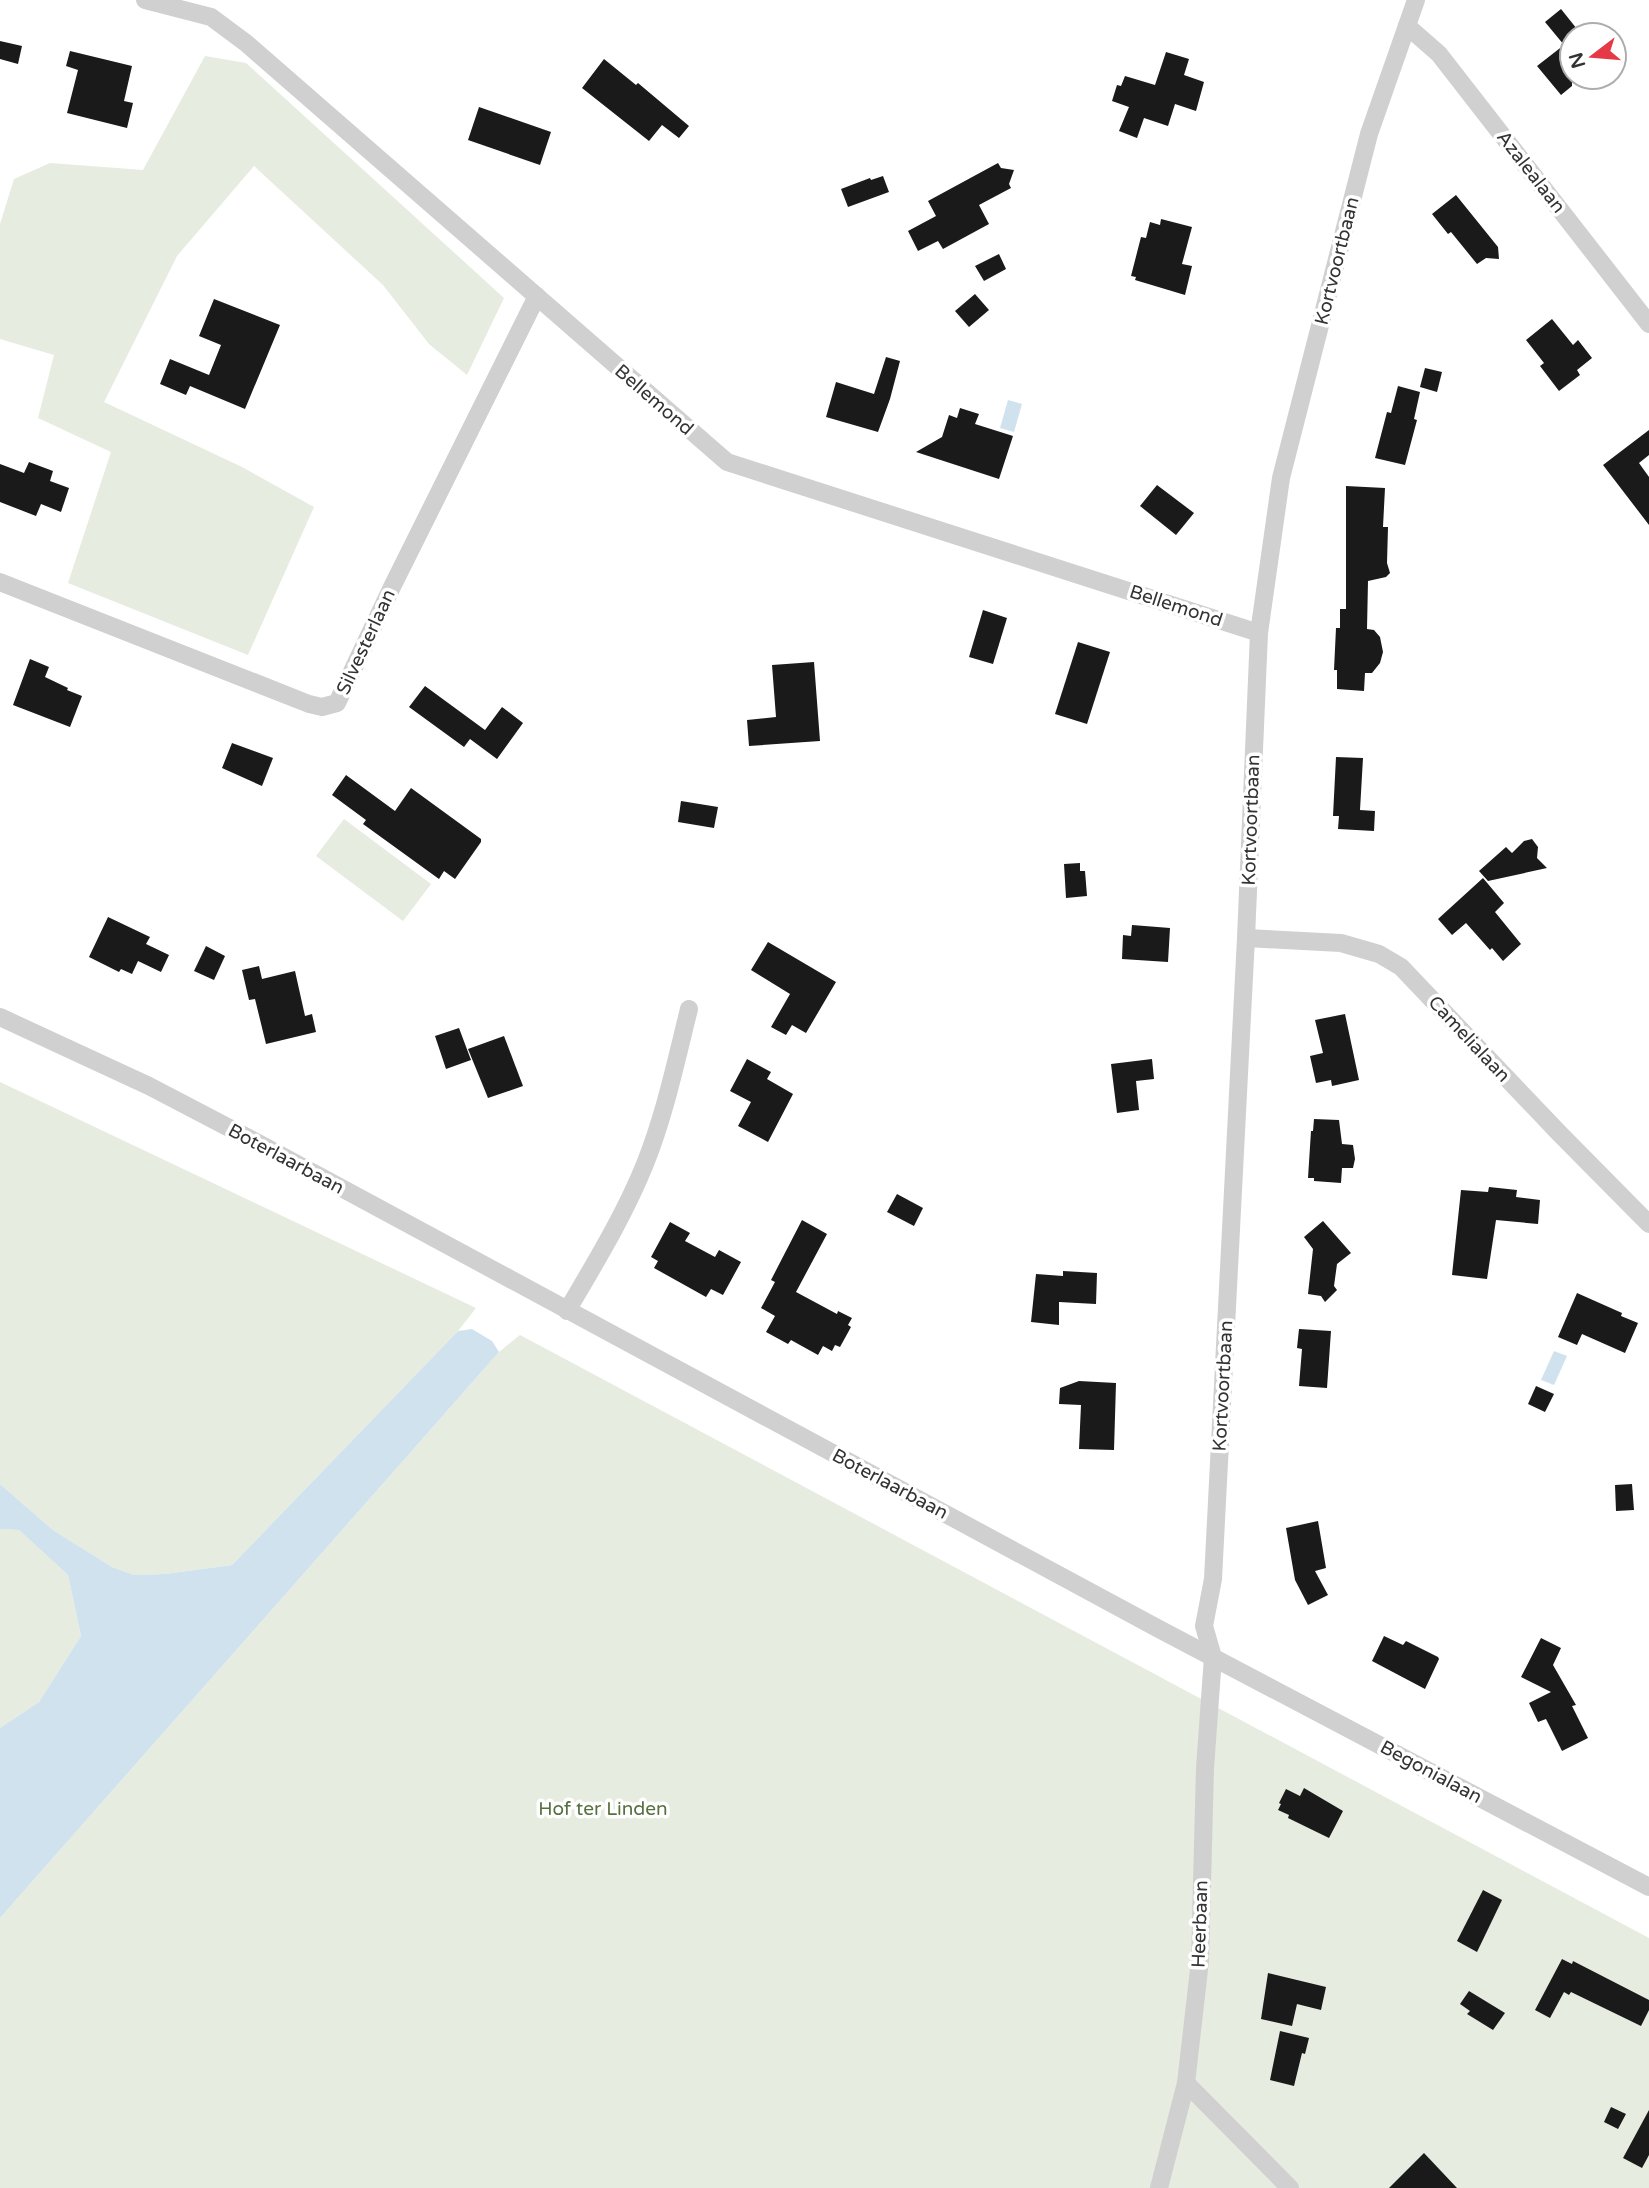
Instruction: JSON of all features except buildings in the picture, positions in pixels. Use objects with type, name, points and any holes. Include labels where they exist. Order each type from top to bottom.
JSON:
[{"type":"street","name":"Bellemond","points":[[145,0],[211,16],[237,36],[727,462],[1259,632]]},
{"type":"street","name":"Kortvoortbaan","points":[[1213,1657],[1204,1626],[1214,1566],[1259,632],[1281,478],[1369,134],[1416,0]]},
{"type":"street","name":"Azalealaan","points":[[1407,26],[1439,54],[1649,324]]},
{"type":"street","name":"Silvesterlaan","points":[[0,582],[309,704],[322,707],[337,702],[537,296]]},
{"type":"street","name":"Camelialaan","points":[[1246,938],[1341,943],[1379,954],[1401,967],[1649,1224]]},
{"type":"street","points":[[567,1311],[624,1211],[646,1163],[670,1086],[689,1009]]},
{"type":"street","name":"Boterlaarbaan","points":[[0,1017],[149,1086],[1213,1657]]},
{"type":"street","name":"Begonialaan","points":[[1213,1657],[1649,1887]]},
{"type":"street","name":"Heerbaan","points":[[1159,2188],[1186,2083],[1200,1962],[1205,1768],[1213,1657]]},
{"type":"street","points":[[1186,2083],[1290,2188]]},
{"type":"green space","points":[[205,56],[246,63],[504,298],[467,375],[429,344],[383,285],[254,166],[177,256],[104,402],[242,467],[314,507],[248,655],[68,583],[111,452],[38,418],[54,355],[0,339],[0,224],[14,179],[50,163],[143,170]]},
{"type":"green space","points":[[344,819],[431,884],[403,921],[316,856]]},
{"type":"green space","points":[[0,1082],[476,1308],[458,1331],[232,1565],[165,1574],[134,1575],[112,1567],[53,1530],[0,1484]]},
{"type":"green space","name":"Hof ter Linden","points":[[520,1335],[1649,1938],[1649,2188],[0,2188],[0,1918],[499,1352]]},
{"type":"green space","points":[[0,1529],[19,1530],[68,1575],[81,1636],[39,1702],[0,1728]]},
{"type":"water","points":[[1008,400],[1022,404],[1014,432],[1000,428]]},
{"type":"water","points":[[472,1329],[492,1341],[499,1352],[0,1918],[0,1728],[39,1702],[81,1636],[68,1575],[19,1530],[0,1529],[0,1484],[53,1530],[112,1567],[134,1575],[165,1574],[232,1565],[458,1331]]},
{"type":"water","points":[[1554,1351],[1567,1356],[1554,1385],[1541,1380]]}]
